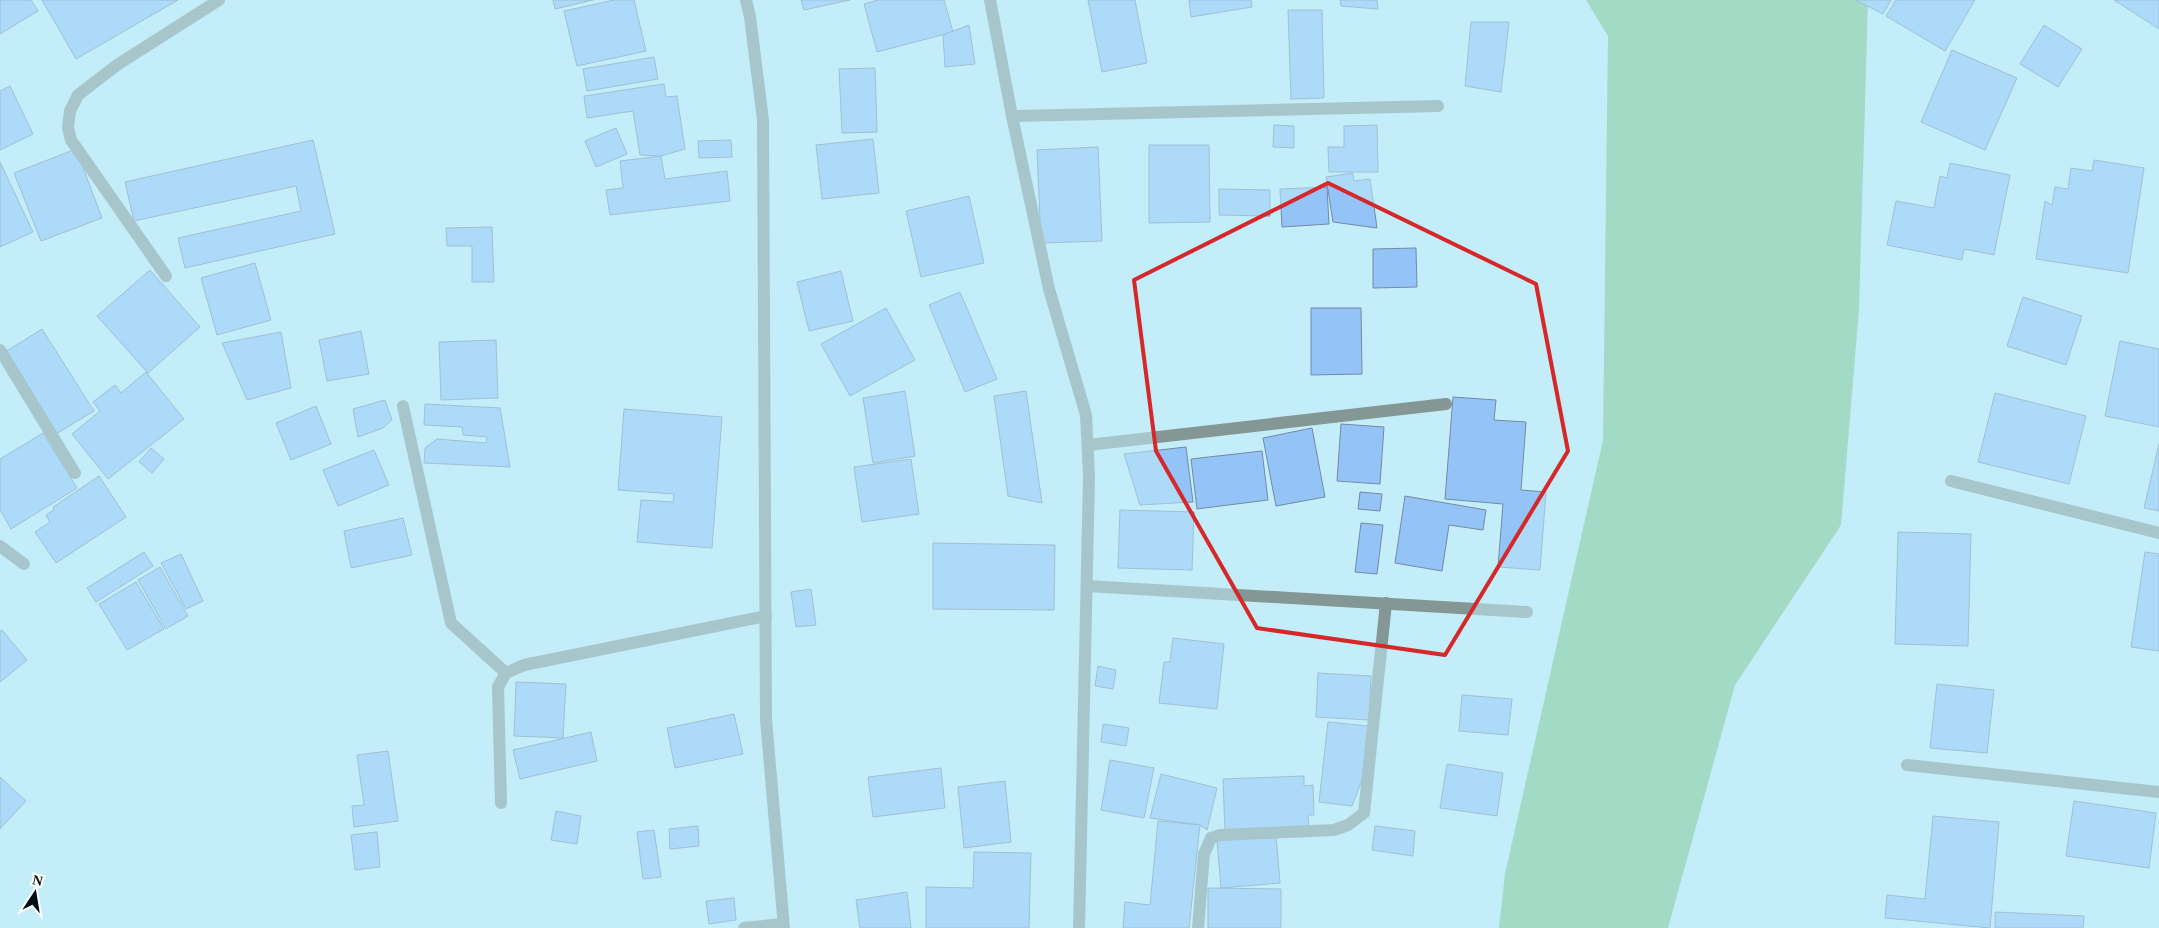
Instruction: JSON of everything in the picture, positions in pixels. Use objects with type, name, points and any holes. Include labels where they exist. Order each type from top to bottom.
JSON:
[{"type":"street","points":[[166,276],[71,140],[68,128],[70,111],[78,96],[117,65],[219,0]]},
{"type":"street","points":[[744,928],[783,926],[766,719],[763,120],[750,17],[746,0]]},
{"type":"street","points":[[990,0],[1012,116],[1049,289],[1086,415],[1088,446],[1087,586],[1079,928]]},
{"type":"street","points":[[1012,116],[1438,106]]},
{"type":"street","points":[[0,350],[75,473]]},
{"type":"street","points":[[1088,446],[1446,404]]},
{"type":"street","points":[[403,406],[451,623],[506,673]]},
{"type":"street","points":[[1951,481],[2159,534]]},
{"type":"street","points":[[0,546],[24,564]]},
{"type":"street","points":[[1087,586],[1527,612]]},
{"type":"street","points":[[1198,928],[1204,854],[1211,838],[1220,835],[1334,830],[1348,824],[1364,813],[1386,603]]},
{"type":"street","points":[[500,803],[498,687],[506,673],[524,665],[766,616]]},
{"type":"street","points":[[1907,765],[2159,792]]},
{"type":"highlighted area","points":[[1328,183],[1536,284],[1568,451],[1445,655],[1257,628],[1156,451],[1134,280]]},
{"type":"green space","points":[[1586,0],[1868,0],[1859,309],[1841,525],[1735,685],[1668,928],[1499,928],[1505,874],[1603,440],[1608,36]]},
{"type":"building","points":[[0,0],[31,0],[38,11],[0,34]]},
{"type":"building","points":[[42,0],[178,0],[76,59]]},
{"type":"building","points":[[553,0],[593,0],[555,9]]},
{"type":"building","points":[[614,0],[634,0],[646,51],[577,66],[564,11]]},
{"type":"building","points":[[801,0],[850,0],[804,10]]},
{"type":"building","points":[[878,0],[944,0],[953,32],[877,52],[864,4]]},
{"type":"building","points":[[1088,0],[1135,0],[1147,63],[1102,72]]},
{"type":"building","points":[[1189,0],[1251,0],[1252,7],[1191,17]]},
{"type":"building","points":[[1340,0],[1377,0],[1378,9],[1341,6]]},
{"type":"building","points":[[1856,0],[1891,0],[1883,14]]},
{"type":"building","points":[[1896,0],[1975,0],[1945,51],[1886,16]]},
{"type":"building","points":[[2114,0],[2159,0],[2159,29]]},
{"type":"building","points":[[1288,10],[1322,10],[1324,98],[1291,99]]},
{"type":"building","points":[[1471,22],[1509,22],[1501,92],[1465,86]]},
{"type":"building","points":[[969,25],[975,64],[945,67],[943,35]]},
{"type":"building","points":[[2044,25],[2082,49],[2058,87],[2020,64]]},
{"type":"building","points":[[1952,50],[2017,78],[1985,150],[1921,122]]},
{"type":"building","points":[[654,57],[658,79],[587,91],[583,69]]},
{"type":"building","points":[[875,68],[877,132],[842,133],[839,69]]},
{"type":"building","points":[[664,84],[666,97],[677,96],[685,149],[661,156],[640,155],[633,111],[587,118],[584,96]]},
{"type":"building","points":[[10,86],[33,134],[0,150],[0,91]]},
{"type":"building","points":[[1274,125],[1294,126],[1294,148],[1273,147]]},
{"type":"building","points":[[1377,125],[1378,172],[1329,172],[1328,147],[1344,147],[1344,126]]},
{"type":"building","points":[[616,128],[627,154],[596,167],[585,141]]},
{"type":"building","points":[[873,139],[879,193],[822,199],[816,145]]},
{"type":"building","points":[[313,140],[335,234],[185,268],[178,238],[301,211],[296,186],[134,221],[125,182]]},
{"type":"building","points":[[731,140],[732,157],[699,158],[698,141]]},
{"type":"building","points":[[1149,145],[1209,145],[1210,222],[1149,223]]},
{"type":"building","points":[[1098,147],[1102,241],[1041,243],[1037,150]]},
{"type":"building","points":[[76,149],[102,218],[41,241],[14,173]]},
{"type":"building","points":[[661,156],[665,179],[727,171],[730,201],[610,215],[606,190],[623,188],[620,161]]},
{"type":"building","points":[[2094,160],[2144,168],[2128,273],[2036,259],[2045,201],[2052,205],[2055,187],[2068,189],[2071,168],[2092,171]]},
{"type":"building","points":[[0,162],[33,232],[0,247]]},
{"type":"building","points":[[1950,163],[2010,175],[1994,255],[1964,249],[1962,260],[1887,245],[1896,201],[1934,208],[1940,176],[1947,178]]},
{"type":"building","points":[[1353,173],[1354,181],[1370,179],[1377,228],[1333,222],[1326,177]]},
{"type":"building","points":[[1327,187],[1329,224],[1282,227],[1280,189]]},
{"type":"building","points":[[1219,189],[1270,190],[1270,216],[1219,215]]},
{"type":"building","points":[[969,196],[984,263],[921,277],[906,211]]},
{"type":"building","points":[[492,227],[494,282],[472,282],[472,246],[447,246],[446,228]]},
{"type":"building","points":[[1416,248],[1417,287],[1373,288],[1373,249]]},
{"type":"building","points":[[255,263],[271,320],[217,335],[201,278]]},
{"type":"building","points":[[150,270],[200,327],[148,373],[97,316]]},
{"type":"building","points":[[841,271],[853,321],[809,331],[797,282]]},
{"type":"building","points":[[960,292],[997,379],[965,392],[929,305]]},
{"type":"building","points":[[2023,297],[2082,316],[2066,365],[2007,346]]},
{"type":"building","points":[[886,308],[915,360],[850,396],[821,344]]},
{"type":"building","points":[[1311,308],[1361,308],[1362,374],[1311,375]]},
{"type":"building","points":[[42,329],[94,411],[56,434],[5,352]]},
{"type":"building","points":[[361,331],[369,374],[327,381],[319,340]]},
{"type":"building","points":[[281,332],[291,388],[247,400],[222,343]]},
{"type":"building","points":[[496,340],[498,398],[441,400],[439,342]]},
{"type":"building","points":[[2120,341],[2159,349],[2159,427],[2105,416]]},
{"type":"building","points":[[146,372],[184,419],[108,479],[72,434],[100,411],[93,402],[115,385],[121,393]]},
{"type":"building","points":[[905,391],[915,456],[873,463],[863,398]]},
{"type":"building","points":[[1026,391],[1042,503],[1008,496],[994,396]]},
{"type":"building","points":[[1995,393],[2086,416],[2069,484],[1978,462]]},
{"type":"building","points":[[1453,397],[1496,400],[1494,420],[1526,422],[1521,490],[1546,492],[1540,570],[1498,567],[1503,504],[1445,499]]},
{"type":"building","points":[[385,400],[392,420],[383,428],[358,437],[353,409]]},
{"type":"building","points":[[425,404],[500,408],[510,467],[424,463],[425,448],[437,439],[486,443],[487,437],[463,435],[462,427],[424,425]]},
{"type":"building","points":[[316,406],[331,444],[291,460],[276,423]]},
{"type":"building","points":[[624,409],[722,417],[712,548],[637,542],[641,500],[673,502],[674,494],[618,490]]},
{"type":"building","points":[[1341,424],[1384,427],[1380,484],[1337,481]]},
{"type":"building","points":[[1312,428],[1325,497],[1276,506],[1263,438]]},
{"type":"building","points":[[43,433],[77,488],[11,529],[0,510],[0,459]]},
{"type":"building","points":[[2159,444],[2159,511],[2144,508]]},
{"type":"building","points":[[1186,447],[1193,502],[1140,505],[1124,454]]},
{"type":"building","points":[[151,448],[164,459],[152,473],[139,462]]},
{"type":"building","points":[[374,450],[389,485],[338,506],[323,470]]},
{"type":"building","points":[[1262,451],[1268,500],[1197,509],[1191,459]]},
{"type":"building","points":[[911,459],[919,514],[862,522],[854,467]]},
{"type":"building","points":[[99,476],[126,517],[56,563],[35,532],[50,522],[46,515],[54,510],[53,507]]},
{"type":"building","points":[[1360,492],[1382,494],[1380,511],[1358,509]]},
{"type":"building","points":[[1405,496],[1486,510],[1483,530],[1449,525],[1442,571],[1395,563]]},
{"type":"building","points":[[1120,510],[1194,512],[1192,570],[1118,568]]},
{"type":"building","points":[[403,518],[412,555],[351,568],[344,531]]},
{"type":"building","points":[[1361,523],[1383,525],[1377,574],[1355,572]]},
{"type":"building","points":[[1898,532],[1971,534],[1968,646],[1895,644]]},
{"type":"building","points":[[933,543],[1055,545],[1054,610],[933,609]]},
{"type":"building","points":[[144,552],[153,566],[96,602],[87,588]]},
{"type":"building","points":[[2145,552],[2159,554],[2159,651],[2131,647]]},
{"type":"building","points":[[181,554],[203,601],[186,609],[161,563]]},
{"type":"building","points":[[160,567],[188,616],[166,629],[138,580]]},
{"type":"building","points":[[136,582],[164,629],[127,650],[99,604]]},
{"type":"building","points":[[811,589],[816,625],[796,627],[791,592]]},
{"type":"building","points":[[2,630],[27,660],[0,682],[0,631]]},
{"type":"building","points":[[1173,638],[1224,644],[1217,709],[1159,703],[1164,662],[1170,662]]},
{"type":"building","points":[[1098,666],[1116,670],[1113,689],[1095,686]]},
{"type":"building","points":[[1318,673],[1371,676],[1369,720],[1316,717]]},
{"type":"building","points":[[516,682],[566,684],[563,738],[514,736]]},
{"type":"building","points":[[1937,684],[1994,690],[1987,753],[1930,748]]},
{"type":"building","points":[[1462,695],[1512,699],[1508,735],[1459,731]]},
{"type":"building","points":[[734,714],[743,754],[675,768],[667,728]]},
{"type":"building","points":[[1328,722],[1368,726],[1362,780],[1352,806],[1319,802]]},
{"type":"building","points":[[1103,724],[1129,728],[1126,746],[1101,742]]},
{"type":"building","points":[[591,732],[597,761],[520,779],[513,750]]},
{"type":"building","points":[[388,751],[398,821],[354,827],[352,806],[364,805],[357,755]]},
{"type":"building","points":[[1110,760],[1154,768],[1144,818],[1101,810]]},
{"type":"building","points":[[1447,764],[1503,773],[1497,816],[1440,808]]},
{"type":"building","points":[[941,768],[945,808],[873,817],[868,777]]},
{"type":"building","points":[[1161,774],[1217,788],[1207,830],[1200,825],[1150,818]]},
{"type":"building","points":[[1304,776],[1304,786],[1313,785],[1314,815],[1308,815],[1309,828],[1225,831],[1223,779]]},
{"type":"building","points":[[0,777],[26,801],[0,829]]},
{"type":"building","points":[[1005,781],[1011,842],[964,848],[958,787]]},
{"type":"building","points":[[2074,801],[2156,813],[2149,868],[2066,856]]},
{"type":"building","points":[[556,811],[581,816],[577,844],[551,840]]},
{"type":"building","points":[[1933,816],[1999,822],[1990,928],[1885,918],[1887,895],[1925,899]]},
{"type":"building","points":[[1158,821],[1200,825],[1189,928],[1123,928],[1125,902],[1150,905]]},
{"type":"building","points":[[698,826],[699,846],[670,849],[669,829]]},
{"type":"building","points":[[1375,826],[1415,831],[1413,856],[1372,850]]},
{"type":"building","points":[[654,830],[661,877],[643,879],[637,832]]},
{"type":"building","points":[[377,832],[380,867],[355,870],[351,835]]},
{"type":"building","points":[[1276,836],[1280,883],[1221,888],[1217,840]]},
{"type":"building","points":[[974,852],[1031,853],[1029,928],[926,928],[926,887],[973,888]]},
{"type":"building","points":[[1208,888],[1281,889],[1281,928],[1208,928]]},
{"type":"building","points":[[907,892],[911,928],[860,928],[856,900]]},
{"type":"building","points":[[734,898],[736,920],[709,924],[706,901]]},
{"type":"building","points":[[1995,912],[2084,916],[2083,928],[1995,928]]}]
